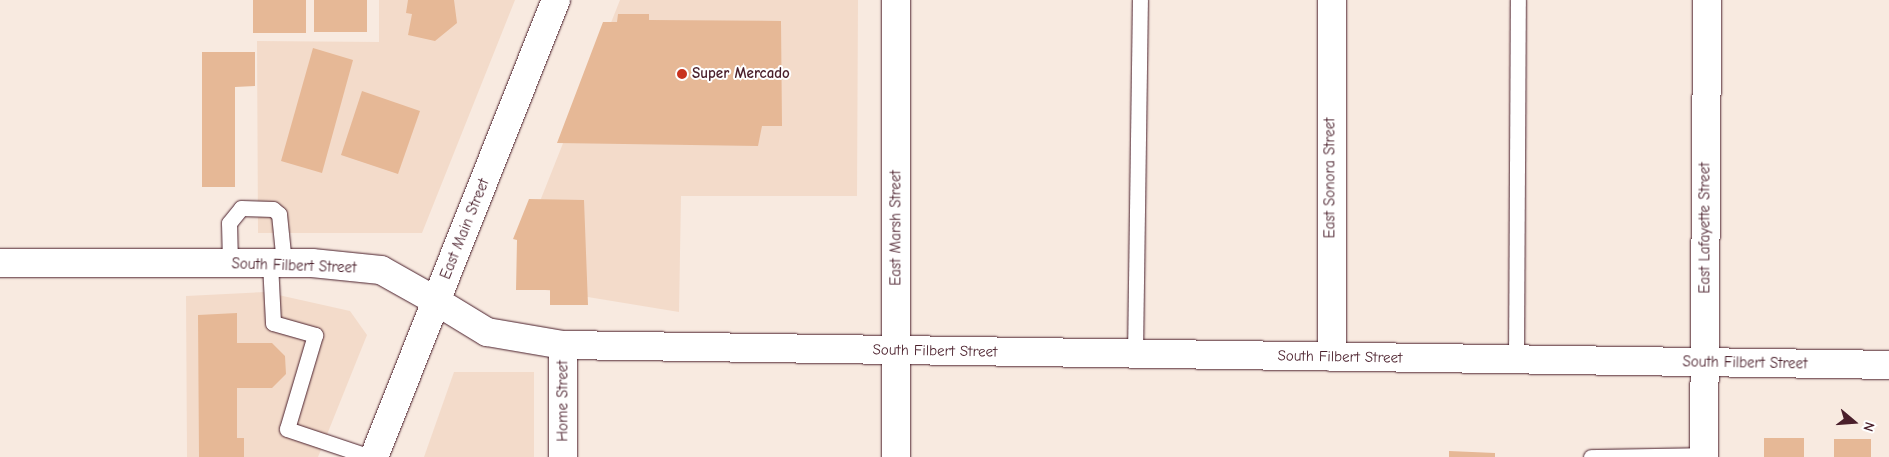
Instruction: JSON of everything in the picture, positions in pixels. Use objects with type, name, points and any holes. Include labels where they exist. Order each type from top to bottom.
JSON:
[{"type":"street","name":"East Main Street","points":[[374,457],[556,0]]},
{"type":"street","name":"East Marsh Street","points":[[896,0],[896,457]]},
{"type":"street","name":"East Sonora Street","points":[[1332,0],[1332,357]]},
{"type":"street","name":"East Lafayette Street","points":[[1704,456],[1707,0]]},
{"type":"street","name":"South Filbert Street","points":[[0,263],[277,263],[381,270],[487,332],[563,345],[1889,365]]},
{"type":"street","name":"Home Street","points":[[563,345],[563,457]]},
{"type":"lane","points":[[1135,354],[1140,0]]},
{"type":"lane","points":[[1516,359],[1518,0]]},
{"type":"lane","points":[[230,263],[229,223],[241,208],[273,209],[278,214],[273,323],[315,335],[287,429],[370,457]]},
{"type":"lane","points":[[1591,457],[1704,456]]},
{"type":"shaded area","points":[[379,0],[515,0],[422,233],[258,233],[257,41],[379,42]]},
{"type":"shaded area","points":[[620,0],[858,0],[857,196],[681,196],[679,312],[533,288],[517,259]]},
{"type":"shaded area","points":[[265,292],[350,311],[367,335],[318,457],[187,457],[186,296]]},
{"type":"shaded area","points":[[454,372],[534,372],[534,457],[424,457]]},
{"type":"building","points":[[253,0],[306,0],[306,33],[253,33]]},
{"type":"building","points":[[314,0],[367,0],[367,32],[314,32]]},
{"type":"building","points":[[408,0],[454,0],[457,23],[435,41],[408,35],[412,14],[406,13]]},
{"type":"building","name":"Super Mercado","points":[[618,14],[649,14],[649,20],[781,21],[782,126],[762,126],[758,146],[557,143],[603,22],[617,22]]},
{"type":"building","points":[[313,48],[353,60],[322,173],[281,161]]},
{"type":"building","points":[[202,52],[255,52],[255,86],[235,87],[235,187],[202,187]]},
{"type":"building","points":[[362,91],[420,111],[398,174],[341,155]]},
{"type":"building","points":[[529,199],[584,200],[588,305],[550,305],[550,290],[516,290],[517,240],[513,239]]},
{"type":"building","points":[[237,313],[237,343],[272,343],[285,356],[286,374],[272,388],[237,388],[237,438],[244,438],[244,457],[199,457],[198,315]]},
{"type":"building","points":[[1764,438],[1804,438],[1804,457],[1764,457]]},
{"type":"building","points":[[1834,439],[1871,439],[1871,457],[1834,457]]},
{"type":"building","points":[[1449,451],[1495,453],[1495,457],[1449,457]]},
{"type":"place","name":"Super Mercado","points":[[682,74]]}]
